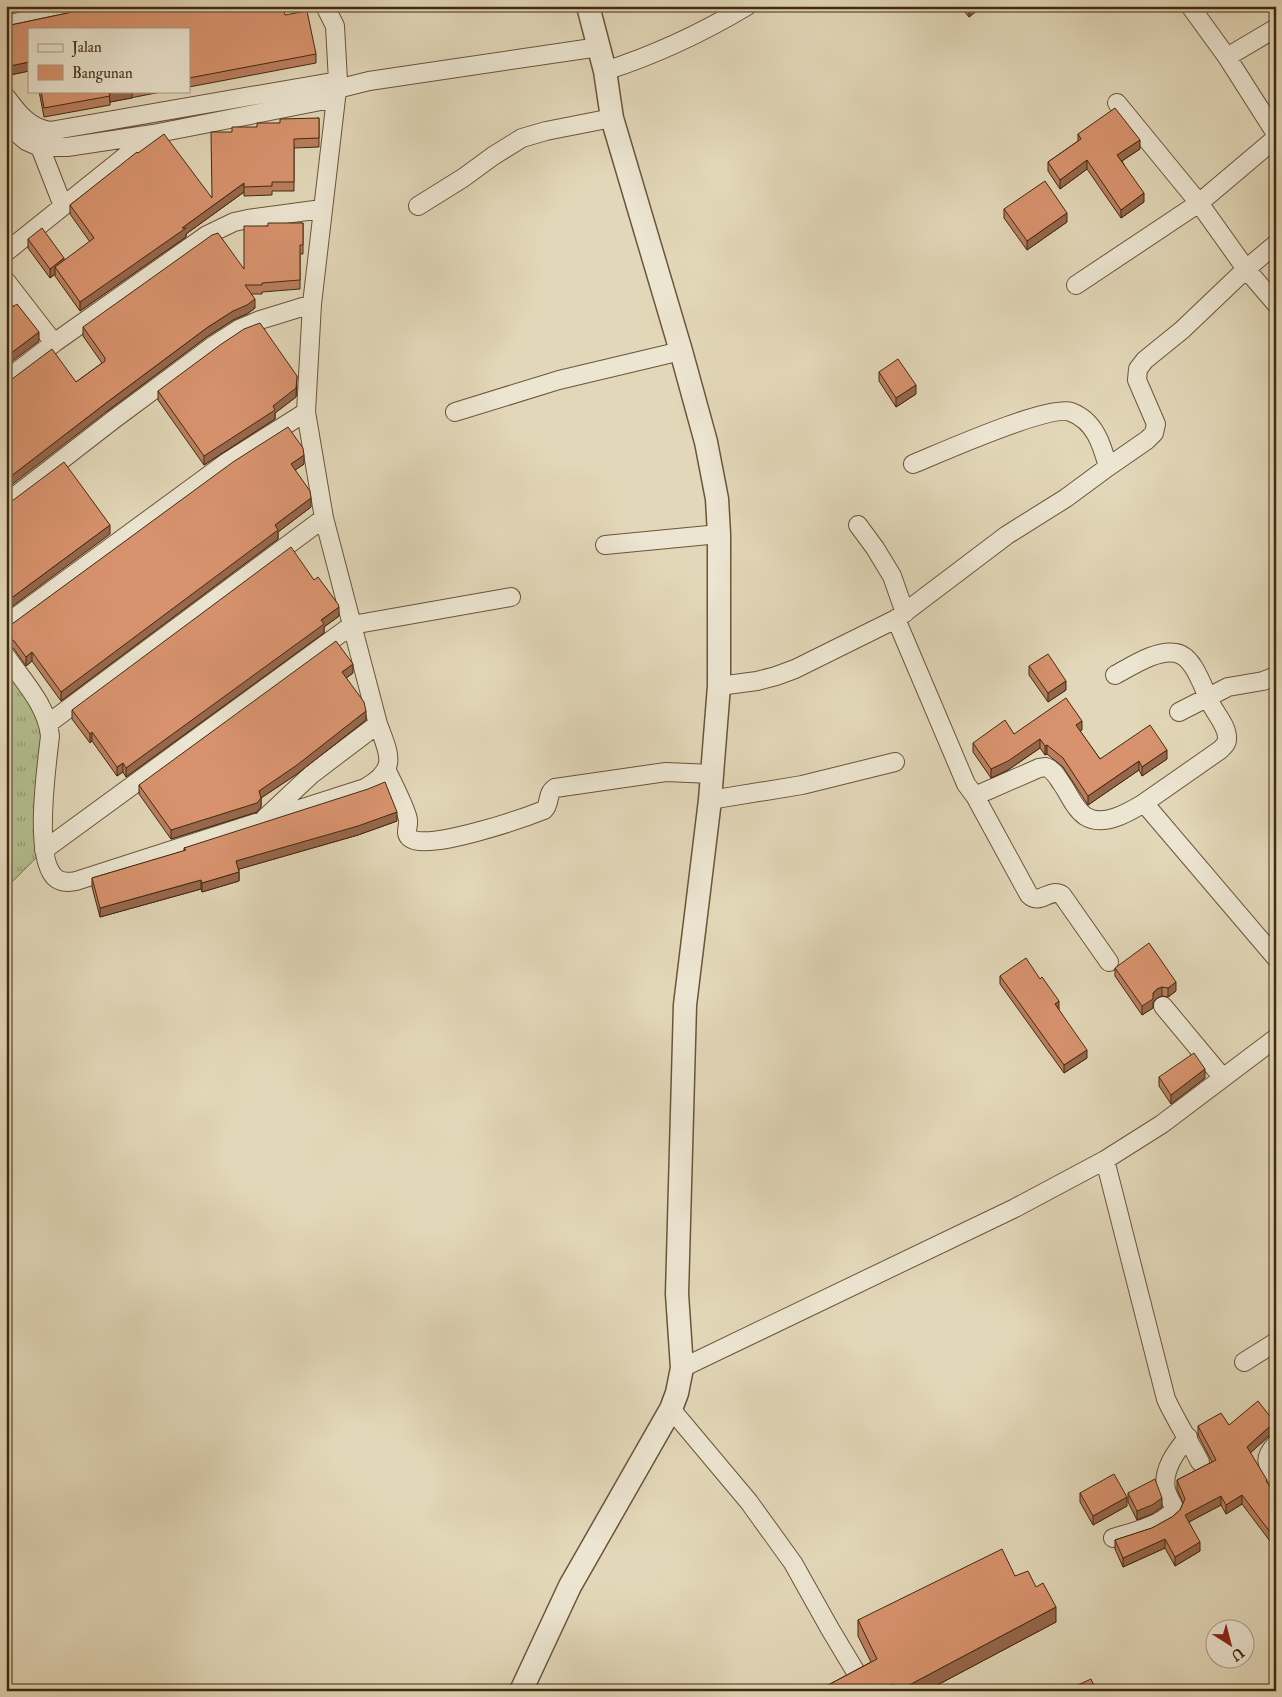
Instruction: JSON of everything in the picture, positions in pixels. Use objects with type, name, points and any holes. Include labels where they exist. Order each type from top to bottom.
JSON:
[{"type":"street","points":[[6,25],[70,8],[94,6]]},
{"type":"street","points":[[6,656],[44,712],[48,723],[50,736],[42,814],[44,850],[49,867],[55,878],[66,883],[365,788],[387,771],[389,755],[378,724],[324,518],[306,412],[312,304],[337,89],[335,26],[325,6]]},
{"type":"street","points":[[521,1691],[570,1586],[671,1409],[677,1393],[682,1368],[677,1294],[685,1005],[710,800],[719,686],[719,534],[713,473],[681,351],[612,118],[605,71],[588,6]]},
{"type":"street","points":[[605,71],[642,60],[683,41],[747,6]]},
{"type":"street","points":[[1076,285],[1199,203],[1276,136],[1228,57],[1190,6]]},
{"type":"street","points":[[1228,57],[1276,28]]},
{"type":"street","points":[[9,113],[26,141],[40,147],[67,147],[153,134],[369,81],[599,47]]},
{"type":"street","points":[[9,113],[33,126],[50,131],[337,89]]},
{"type":"street","points":[[1117,102],[1199,203],[1246,269],[1276,304]]},
{"type":"street","points":[[418,206],[522,138],[546,131],[612,118]]},
{"type":"street","points":[[6,252],[153,134]]},
{"type":"street","points":[[40,147],[63,206]]},
{"type":"street","points":[[6,380],[54,343],[207,235],[234,222],[322,209]]},
{"type":"street","points":[[719,686],[757,681],[795,669],[900,616],[1006,535],[1066,498],[1147,440],[1154,433],[1156,424],[1137,380],[1138,369],[1145,360],[1182,330],[1246,269],[1276,244]]},
{"type":"street","points":[[6,281],[54,343]]},
{"type":"street","points":[[6,503],[214,345],[239,329],[260,320],[312,304]]},
{"type":"street","points":[[455,412],[559,380],[681,351]]},
{"type":"street","points":[[6,624],[227,462],[306,412]]},
{"type":"street","points":[[913,464],[1025,420],[1054,412],[1070,412],[1085,420],[1094,430],[1101,444],[1108,467]]},
{"type":"street","points":[[48,723],[324,518]]},
{"type":"street","points":[[858,526],[875,548],[892,576],[900,616],[966,784],[975,796],[1029,895],[1032,899],[1038,900],[1053,893],[1058,892],[1062,895],[1110,962]]},
{"type":"street","points":[[605,545],[719,534]]},
{"type":"street","points":[[44,850],[352,625],[511,597]]},
{"type":"street","points":[[975,796],[1039,768],[1046,767],[1055,774],[1081,812],[1087,817],[1108,820],[1144,803],[1226,745],[1228,739],[1226,732],[1207,697],[1205,686],[1187,659],[1178,652],[1147,658],[1115,674]]},
{"type":"street","points":[[1179,712],[1228,686],[1264,681],[1276,676]]},
{"type":"street","points":[[264,820],[312,774],[378,724]]},
{"type":"street","points":[[710,800],[802,785],[895,762]]},
{"type":"street","points":[[387,771],[408,820],[406,832],[408,837],[415,841],[428,842],[446,840],[544,810],[547,807],[550,791],[555,788],[666,772],[712,774]]},
{"type":"street","points":[[1144,803],[1276,958]]},
{"type":"street","points":[[1163,1006],[1223,1078]]},
{"type":"street","points":[[682,1368],[1015,1208],[1105,1160],[1162,1124],[1276,1038]]},
{"type":"street","points":[[1105,1160],[1166,1399],[1174,1418],[1188,1437],[1200,1462]]},
{"type":"street","points":[[1244,1362],[1276,1342]]},
{"type":"street","points":[[671,1409],[749,1502],[794,1563],[857,1674]]},
{"type":"street","points":[[1113,1538],[1157,1523],[1172,1512],[1174,1507],[1166,1491],[1166,1474],[1177,1450],[1188,1437]]},
{"type":"street","points":[[1276,1444],[1268,1454],[1267,1460],[1268,1467],[1276,1478]]},
{"type":"green space","points":[[6,656],[45,713],[44,850],[6,888]]},
{"type":"building","points":[[283,6],[285,15],[307,11],[316,54],[190,78],[190,28],[28,28],[28,62],[10,66],[6,45],[6,26],[96,7]]},
{"type":"building","points":[[41,92],[114,92],[109,93],[110,96],[44,108]]},
{"type":"building","points":[[1115,108],[1140,140],[1117,155],[1144,193],[1121,210],[1087,160],[1060,180],[1048,162],[1081,139],[1078,134]]},
{"type":"building","points":[[319,118],[319,138],[294,139],[294,182],[272,182],[272,186],[244,187],[244,183],[182,228],[186,228],[80,302],[55,267],[94,238],[70,205],[137,152],[164,134],[212,198],[211,132],[232,132],[232,127],[257,127],[257,123],[280,123],[280,119]]},
{"type":"building","points":[[1045,181],[1067,213],[1027,241],[1004,209]]},
{"type":"building","points":[[268,223],[303,223],[303,245],[300,245],[300,280],[262,283],[262,285],[245,285],[255,299],[208,327],[6,480],[6,381],[12,379],[52,349],[76,382],[105,361],[105,358],[83,327],[212,235],[218,233],[244,269],[244,226],[268,226]]},
{"type":"building","points":[[42,228],[64,258],[50,269],[28,239]]},
{"type":"building","points":[[6,301],[11,308],[17,304],[39,332],[6,357]]},
{"type":"building","points":[[260,323],[297,376],[296,388],[273,406],[275,410],[204,456],[158,391],[244,329]]},
{"type":"building","points":[[898,359],[916,385],[896,398],[879,372]]},
{"type":"building","points":[[288,427],[303,448],[304,455],[291,464],[310,491],[311,498],[275,525],[278,530],[61,692],[32,652],[26,657],[10,637],[6,637],[6,625],[12,624],[233,462]]},
{"type":"building","points":[[64,462],[110,525],[6,602],[6,504]]},
{"type":"building","points":[[291,547],[314,580],[318,577],[339,607],[321,620],[324,624],[126,768],[123,763],[117,767],[92,732],[90,734],[72,710]]},
{"type":"building","points":[[336,641],[353,664],[342,672],[364,702],[366,711],[297,765],[259,791],[261,798],[257,803],[171,830],[139,785]]},
{"type":"building","points":[[1048,654],[1066,681],[1048,693],[1029,666]]},
{"type":"building","points":[[1066,698],[1082,721],[1076,725],[1100,759],[1150,725],[1167,750],[1142,767],[1139,761],[1088,796],[1063,758],[1047,745],[1045,746],[1040,739],[1008,761],[991,769],[973,743],[1005,720],[1014,734]]},
{"type":"building","points":[[385,782],[397,812],[358,826],[236,861],[239,872],[202,883],[201,880],[100,908],[92,878],[186,850],[184,848]]},
{"type":"building","points":[[1149,943],[1176,982],[1168,988],[1162,987],[1157,989],[1153,993],[1153,999],[1142,1006],[1115,968]]},
{"type":"building","points":[[1026,958],[1040,979],[1042,977],[1059,1001],[1055,1004],[1087,1050],[1064,1065],[1000,976]]},
{"type":"building","points":[[1194,1053],[1205,1069],[1171,1095],[1159,1077]]},
{"type":"building","points":[[1276,1385],[1276,1394],[1272,1388]]},
{"type":"building","points":[[1258,1401],[1276,1424],[1268,1428],[1247,1447],[1276,1495],[1276,1535],[1273,1536],[1242,1495],[1226,1505],[1221,1496],[1185,1515],[1200,1542],[1175,1557],[1165,1539],[1123,1558],[1115,1540],[1152,1528],[1172,1517],[1180,1510],[1185,1499],[1177,1480],[1216,1460],[1198,1426],[1221,1413],[1229,1425]]},
{"type":"building","points":[[1114,1474],[1127,1497],[1093,1516],[1080,1493]]},
{"type":"building","points":[[1155,1479],[1162,1498],[1152,1505],[1137,1511],[1128,1493]]},
{"type":"building","points":[[1002,1549],[1015,1576],[1028,1571],[1036,1587],[1043,1583],[1056,1607],[898,1691],[893,1684],[881,1691],[817,1691],[877,1659],[858,1620]]},
{"type":"building","points":[[1091,1679],[1096,1691],[1065,1691]]}]
